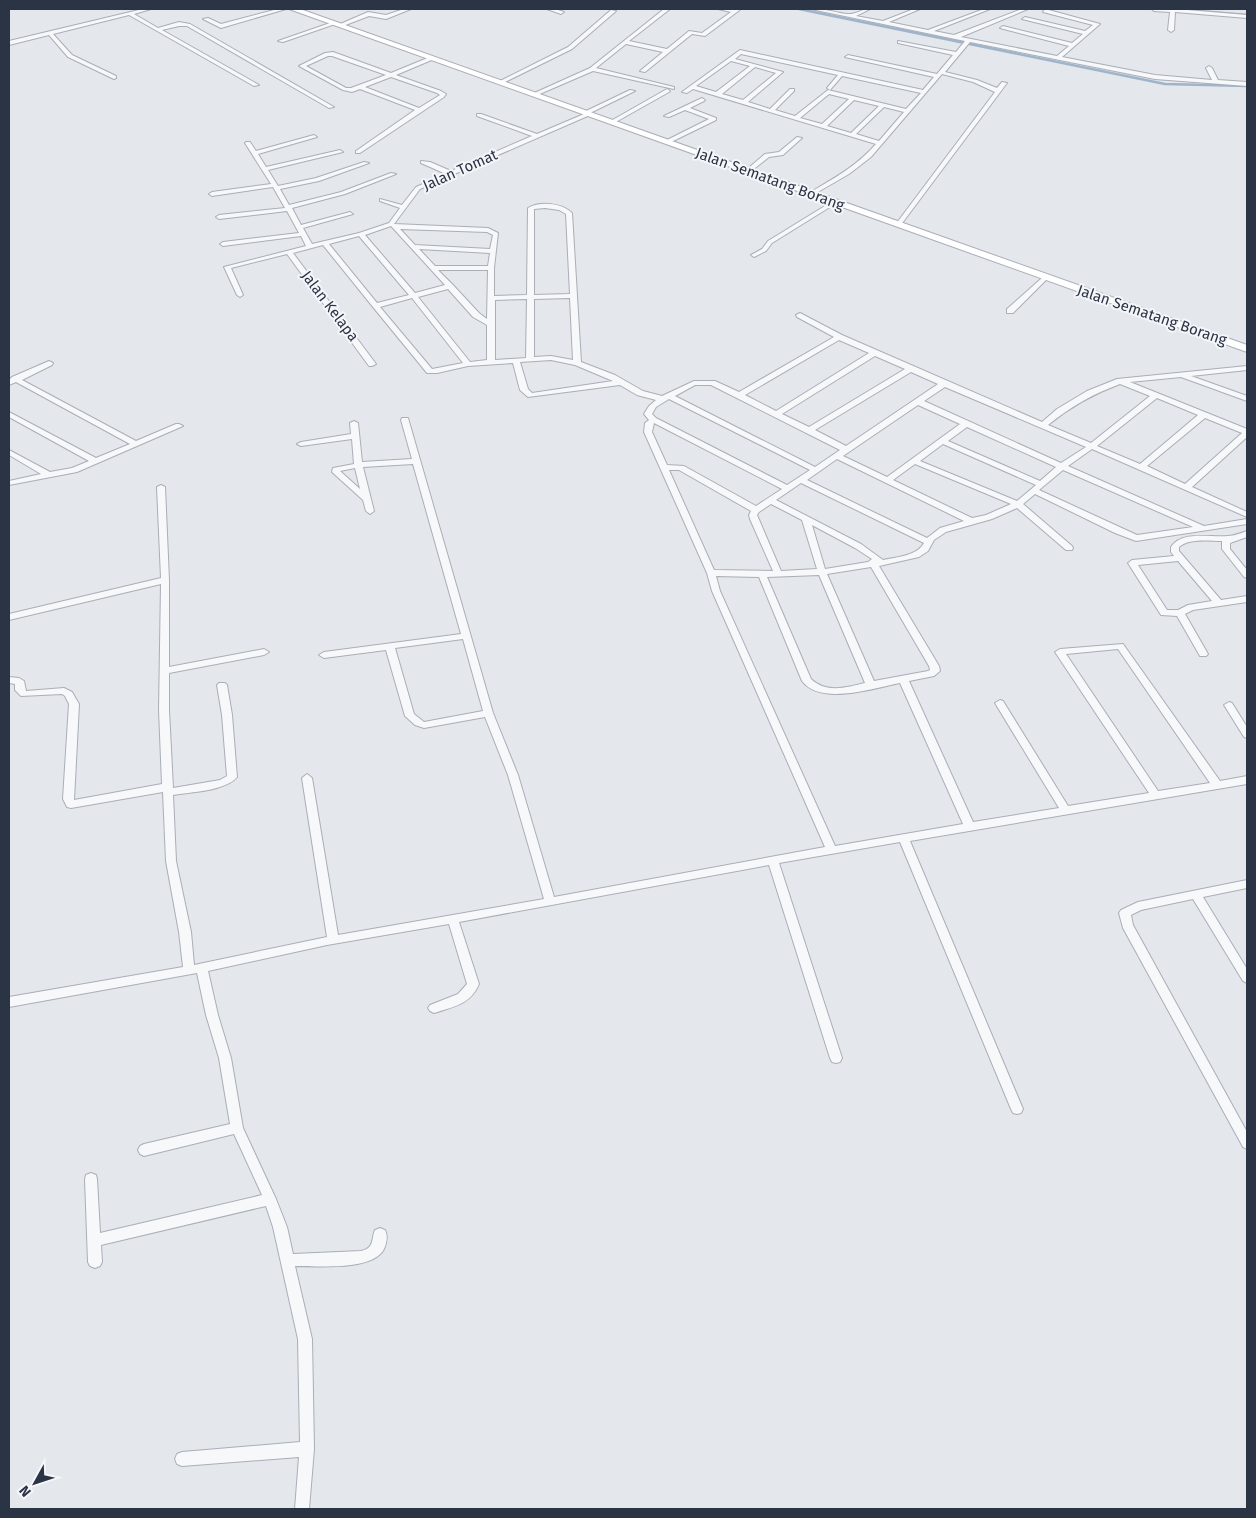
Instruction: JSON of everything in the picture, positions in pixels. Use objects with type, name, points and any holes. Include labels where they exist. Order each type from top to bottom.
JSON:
[{"type":"street","points":[[9,43],[148,9]]},
{"type":"street","points":[[206,19],[221,26],[283,9]]},
{"type":"street","points":[[256,23],[294,9]]},
{"type":"street","name":"Jalan Sematang Borang","points":[[294,9],[811,194],[830,206],[898,225],[1247,349]]},
{"type":"street","points":[[281,41],[368,14],[386,17],[408,9]]},
{"type":"street","points":[[550,9],[561,12]]},
{"type":"street","points":[[534,95],[592,69],[667,9]]},
{"type":"street","points":[[720,9],[736,10]]},
{"type":"street","points":[[814,9],[956,37],[967,42],[1155,77],[1247,84]]},
{"type":"street","points":[[851,16],[868,9]]},
{"type":"street","points":[[884,23],[918,9]]},
{"type":"street","points":[[929,32],[988,9]]},
{"type":"street","points":[[956,37],[1026,9]]},
{"type":"street","points":[[1154,9],[1247,17]]},
{"type":"street","points":[[643,70],[691,32],[703,35],[736,10]]},
{"type":"street","points":[[1171,30],[1174,10]]},
{"type":"street","points":[[501,82],[570,48],[614,11]]},
{"type":"street","points":[[1045,11],[1097,24],[1058,58]]},
{"type":"street","points":[[129,13],[256,84]]},
{"type":"street","points":[[1025,19],[1086,33]]},
{"type":"street","points":[[159,29],[179,24],[188,25],[331,107]]},
{"type":"street","points":[[1003,28],[1073,44]]},
{"type":"street","points":[[50,33],[70,56],[114,77]]},
{"type":"street","points":[[625,42],[668,51]]},
{"type":"street","points":[[900,42],[957,54]]},
{"type":"street","points":[[811,194],[859,165],[967,42]]},
{"type":"street","points":[[685,92],[740,52],[925,92]]},
{"type":"street","points":[[358,152],[442,96],[442,94],[392,75],[333,54],[302,65],[345,89],[352,90],[392,75],[432,58]]},
{"type":"street","points":[[848,57],[975,81],[998,91]]},
{"type":"street","points":[[730,59],[780,72],[744,102]]},
{"type":"street","points":[[718,94],[755,65]]},
{"type":"street","points":[[1209,68],[1216,82]]},
{"type":"street","points":[[592,69],[670,90],[612,122]]},
{"type":"street","points":[[830,88],[841,74]]},
{"type":"street","points":[[898,225],[1004,83]]},
{"type":"street","points":[[361,87],[419,110]]},
{"type":"street","points":[[692,87],[879,143]]},
{"type":"street","points":[[772,110],[792,90]]},
{"type":"street","name":"Jalan Tomat","points":[[394,226],[403,207],[418,188],[587,114],[632,91]]},
{"type":"street","points":[[796,118],[826,93],[908,111]]},
{"type":"street","points":[[823,126],[853,98]]},
{"type":"street","points":[[667,116],[702,100]]},
{"type":"street","points":[[852,135],[882,106]]},
{"type":"street","points":[[667,142],[714,119],[685,108]]},
{"type":"street","points":[[479,114],[536,136]]},
{"type":"street","points":[[255,153],[314,137]]},
{"type":"street","points":[[748,171],[767,155],[781,154],[799,138]]},
{"type":"street","points":[[248,143],[276,187],[310,247]]},
{"type":"street","points":[[265,170],[340,152]]},
{"type":"street","points":[[423,162],[450,173]]},
{"type":"street","points":[[212,194],[276,187],[317,180],[366,163]]},
{"type":"street","points":[[220,218],[288,208],[343,194],[393,174]]},
{"type":"street","points":[[382,200],[403,207]]},
{"type":"street","points":[[530,358],[531,208],[537,206],[562,209],[569,213],[577,363]]},
{"type":"street","points":[[754,255],[764,250],[770,242],[830,206]]},
{"type":"street","points":[[223,244],[301,231],[350,214]]},
{"type":"street","points":[[394,226],[451,286],[480,320],[490,324]]},
{"type":"street","points":[[240,295],[228,267],[394,226],[488,230],[496,234],[491,268],[491,361]]},
{"type":"street","points":[[360,234],[413,295],[468,364]]},
{"type":"street","points":[[326,243],[428,370],[437,371],[468,364],[530,358],[551,358],[577,363],[622,382],[640,393],[666,397],[816,470]]},
{"type":"street","points":[[414,247],[494,251]]},
{"type":"street","name":"Jalan Kelapa","points":[[289,252],[371,362]]},
{"type":"street","points":[[434,268],[491,268]]},
{"type":"street","points":[[1010,311],[1045,278]]},
{"type":"street","points":[[375,306],[451,286]]},
{"type":"street","points":[[492,298],[572,296]]},
{"type":"street","points":[[800,315],[839,337],[944,384],[1141,467],[1247,516]]},
{"type":"street","points":[[739,395],[839,337]]},
{"type":"street","points":[[776,414],[875,353]]},
{"type":"street","points":[[516,360],[524,390],[531,395],[622,382]]},
{"type":"street","points":[[12,381],[49,363]]},
{"type":"street","points":[[810,430],[911,368]]},
{"type":"street","points":[[1042,426],[1060,411],[1090,393],[1120,381],[1247,368]]},
{"type":"street","points":[[1179,374],[1247,399]]},
{"type":"street","points":[[12,381],[136,444]]},
{"type":"street","points":[[1120,381],[1247,432],[1186,488]]},
{"type":"street","points":[[788,490],[653,420],[648,414],[648,410],[666,397],[694,383],[705,382],[739,395],[847,450]]},
{"type":"street","points":[[778,573],[754,519],[753,515],[756,510],[944,384]]},
{"type":"street","points":[[711,573],[822,572],[916,555],[925,549],[931,538],[943,530],[989,517],[1018,504],[1062,466],[1092,446],[1155,396]]},
{"type":"street","points":[[917,401],[1202,528]]},
{"type":"street","points":[[9,414],[96,461]]},
{"type":"street","points":[[1141,467],[1203,415]]},
{"type":"street","points":[[405,420],[488,713],[512,775],[550,902]]},
{"type":"street","points":[[653,420],[649,423],[648,432],[831,849]]},
{"type":"street","points":[[354,423],[358,464],[365,498],[370,511]]},
{"type":"street","points":[[888,480],[966,424]]},
{"type":"street","points":[[9,483],[74,470],[179,426]]},
{"type":"street","points":[[301,444],[355,436]]},
{"type":"street","points":[[942,441],[1038,487],[1136,538],[1202,528],[1247,516]]},
{"type":"street","points":[[9,452],[49,475]]},
{"type":"street","points":[[837,456],[970,522]]},
{"type":"street","points":[[365,498],[336,472],[338,468],[358,464],[417,461]]},
{"type":"street","points":[[914,461],[1018,504],[1069,548]]},
{"type":"street","points":[[664,467],[674,466],[688,472],[756,510]]},
{"type":"street","points":[[801,480],[928,542]]},
{"type":"street","points":[[161,487],[165,580],[164,671],[171,861],[185,932],[195,969],[225,1058],[238,1128],[270,1199],[280,1227],[305,1339],[307,1450],[302,1509]]},
{"type":"street","points":[[762,574],[804,672],[812,686],[819,691],[828,692],[904,680],[931,674],[935,671],[934,666],[876,562],[858,546],[772,501]]},
{"type":"street","points":[[806,519],[822,572],[872,685]]},
{"type":"street","points":[[1218,602],[1179,558],[1174,547],[1179,542],[1229,538],[1247,534]]},
{"type":"street","points":[[1229,538],[1226,542],[1226,549],[1247,575]]},
{"type":"street","points":[[1179,558],[1132,563],[1164,613],[1180,613],[1192,607],[1247,599]]},
{"type":"street","points":[[9,617],[165,580]]},
{"type":"street","points":[[1180,613],[1204,654]]},
{"type":"street","points":[[324,656],[465,636]]},
{"type":"street","points":[[390,646],[410,716],[418,724],[424,725],[488,713]]},
{"type":"street","points":[[1156,796],[1060,652],[1120,646],[1217,785]]},
{"type":"street","points":[[164,671],[264,652]]},
{"type":"street","points":[[9,680],[19,681],[20,690],[24,694],[64,691],[72,698],[74,704],[68,799],[72,804],[223,783],[232,777],[227,715],[222,684]]},
{"type":"street","points":[[904,680],[970,828]]},
{"type":"street","points":[[1000,703],[1066,811]]},
{"type":"street","points":[[1229,706],[1247,734]]},
{"type":"street","points":[[307,778],[333,940]]},
{"type":"street","points":[[9,1002],[195,969],[333,940],[550,902],[831,849],[904,839],[1247,780]]},
{"type":"street","points":[[904,839],[1017,1109]]},
{"type":"street","points":[[773,860],[836,1058]]},
{"type":"street","points":[[1247,884],[1130,908],[1124,912],[1127,925],[1247,1143]]},
{"type":"street","points":[[1196,894],[1247,978]]},
{"type":"street","points":[[434,1008],[461,998],[469,993],[473,984],[453,919]]},
{"type":"street","points":[[144,1150],[238,1128]]},
{"type":"street","points":[[92,1179],[95,1262]]},
{"type":"street","points":[[94,1241],[270,1199]]},
{"type":"street","points":[[288,1260],[366,1257],[377,1249],[380,1243],[380,1234]]},
{"type":"street","points":[[182,1459],[307,1450]]},
{"type":"waterway","points":[[799,9],[1165,84],[1247,86]]},
{"type":"waterway","points":[[1175,9],[1247,15]]}]
